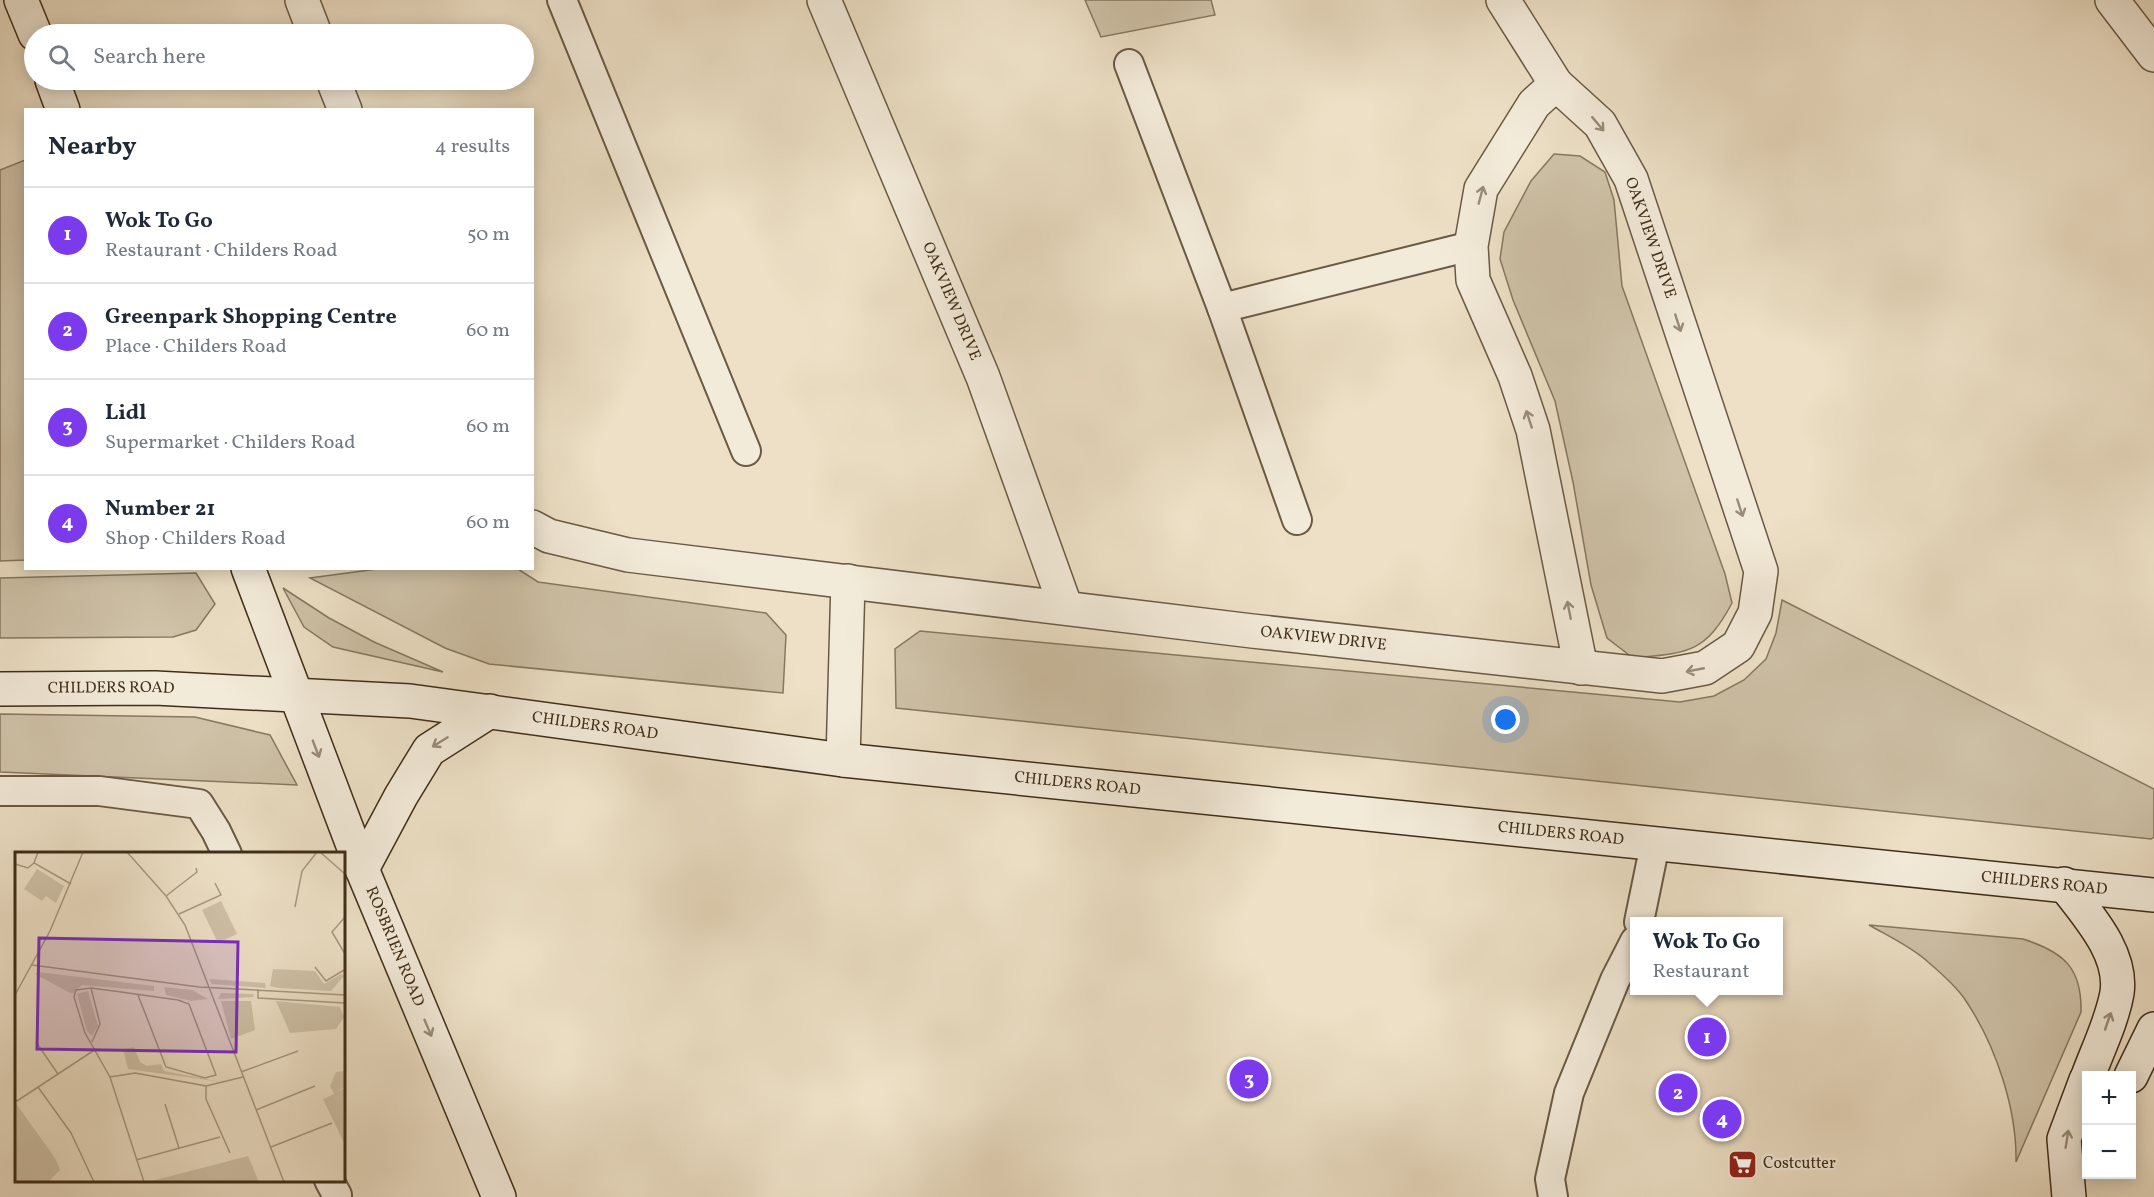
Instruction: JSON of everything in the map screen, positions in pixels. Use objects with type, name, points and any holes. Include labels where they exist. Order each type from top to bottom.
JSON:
[{"type":"street","points":[[21,0],[30,24]]},
{"type":"street","points":[[302,0],[311,24]]},
{"type":"street","name":"OAKVIEW DRIVE","points":[[824,0],[983,377],[1066,608]]},
{"type":"street","points":[[2112,0],[2154,55]]},
{"type":"street","name":"OAKVIEW DRIVE","points":[[534,529],[549,536],[628,555],[1252,631],[1662,676],[1705,668],[1738,646],[1755,613],[1761,571],[1631,179],[1600,124],[1556,84],[1510,3]]},
{"type":"street","points":[[1556,84],[1534,104],[1481,189],[1472,246],[1473,280],[1515,376],[1533,430],[1581,668]]},
{"type":"street","points":[[56,90],[62,108]]},
{"type":"street","points":[[337,90],[344,108]]},
{"type":"street","name":"ROSBRIEN ROAD","points":[[249,570],[362,869],[499,1197]]},
{"type":"street","points":[[843,760],[848,581]]},
{"type":"street","name":"CHILDERS ROAD","points":[[0,689],[155,688],[410,701],[843,760],[2154,895]]},
{"type":"street","points":[[362,869],[401,795],[429,750],[490,711]]},
{"type":"street","points":[[2064,884],[2109,950],[2117,977],[2117,993],[2090,1071]]},
{"type":"street","points":[[2133,1071],[2154,1029]]},
{"type":"street","points":[[2069,1197],[2064,1140],[2082,1091]]},
{"type":"street","points":[[2069,1197],[2082,1170]]},
{"type":"lane","points":[[562,0],[746,451]]},
{"type":"lane","points":[[1129,64],[1222,308],[1297,520]]},
{"type":"lane","points":[[1222,308],[1472,246]]},
{"type":"lane","points":[[0,791],[99,791],[199,804],[226,852]]},
{"type":"lane","points":[[1640,917],[1655,844]]},
{"type":"lane","points":[[1553,1197],[1550,1179],[1569,1093],[1615,980],[1630,951]]},
{"type":"shaded area","points":[[1085,0],[1211,0],[1215,15],[1101,37]]},
{"type":"shaded area","points":[[1554,154],[1580,156],[1605,172],[1614,200],[1622,286],[1725,574],[1732,603],[1713,632],[1693,648],[1681,652],[1633,658],[1607,638],[1591,585],[1573,482],[1555,401],[1513,300],[1500,259],[1504,232],[1531,181]]},
{"type":"shaded area","points":[[24,160],[24,560],[0,561],[0,170]]},
{"type":"shaded area","points":[[370,570],[520,570],[538,582],[766,613],[786,635],[783,693],[489,664],[445,648],[310,578]]},
{"type":"shaded area","points":[[196,573],[215,604],[196,630],[173,637],[0,638],[0,578]]},
{"type":"shaded area","points":[[283,588],[329,618],[374,642],[443,672],[333,647],[304,627]]},
{"type":"shaded area","points":[[1782,600],[2154,789],[2154,837],[2151,839],[896,708],[895,649],[920,631],[1680,702],[1714,696],[1744,680],[1766,659],[1776,633]]},
{"type":"shaded area","points":[[0,714],[195,717],[270,735],[297,785],[0,772]]},
{"type":"shaded area","points":[[1869,925],[2023,939],[2060,956],[2074,973],[2078,984],[2081,1012],[2016,1162],[2013,1121],[2003,1078],[1987,1038],[1966,1001],[1949,980],[1922,957]]},
{"type":"place","name":"Wok To Go","points":[[1707,1037]]},
{"type":"place","name":"Lidl","points":[[1249,1079]]},
{"type":"place","name":"Greenpark Shopping Centre","points":[[1678,1093]]},
{"type":"place","name":"Number 21","points":[[1722,1119]]},
{"type":"place","name":"Costcutter","points":[[1742,1164]]}]
